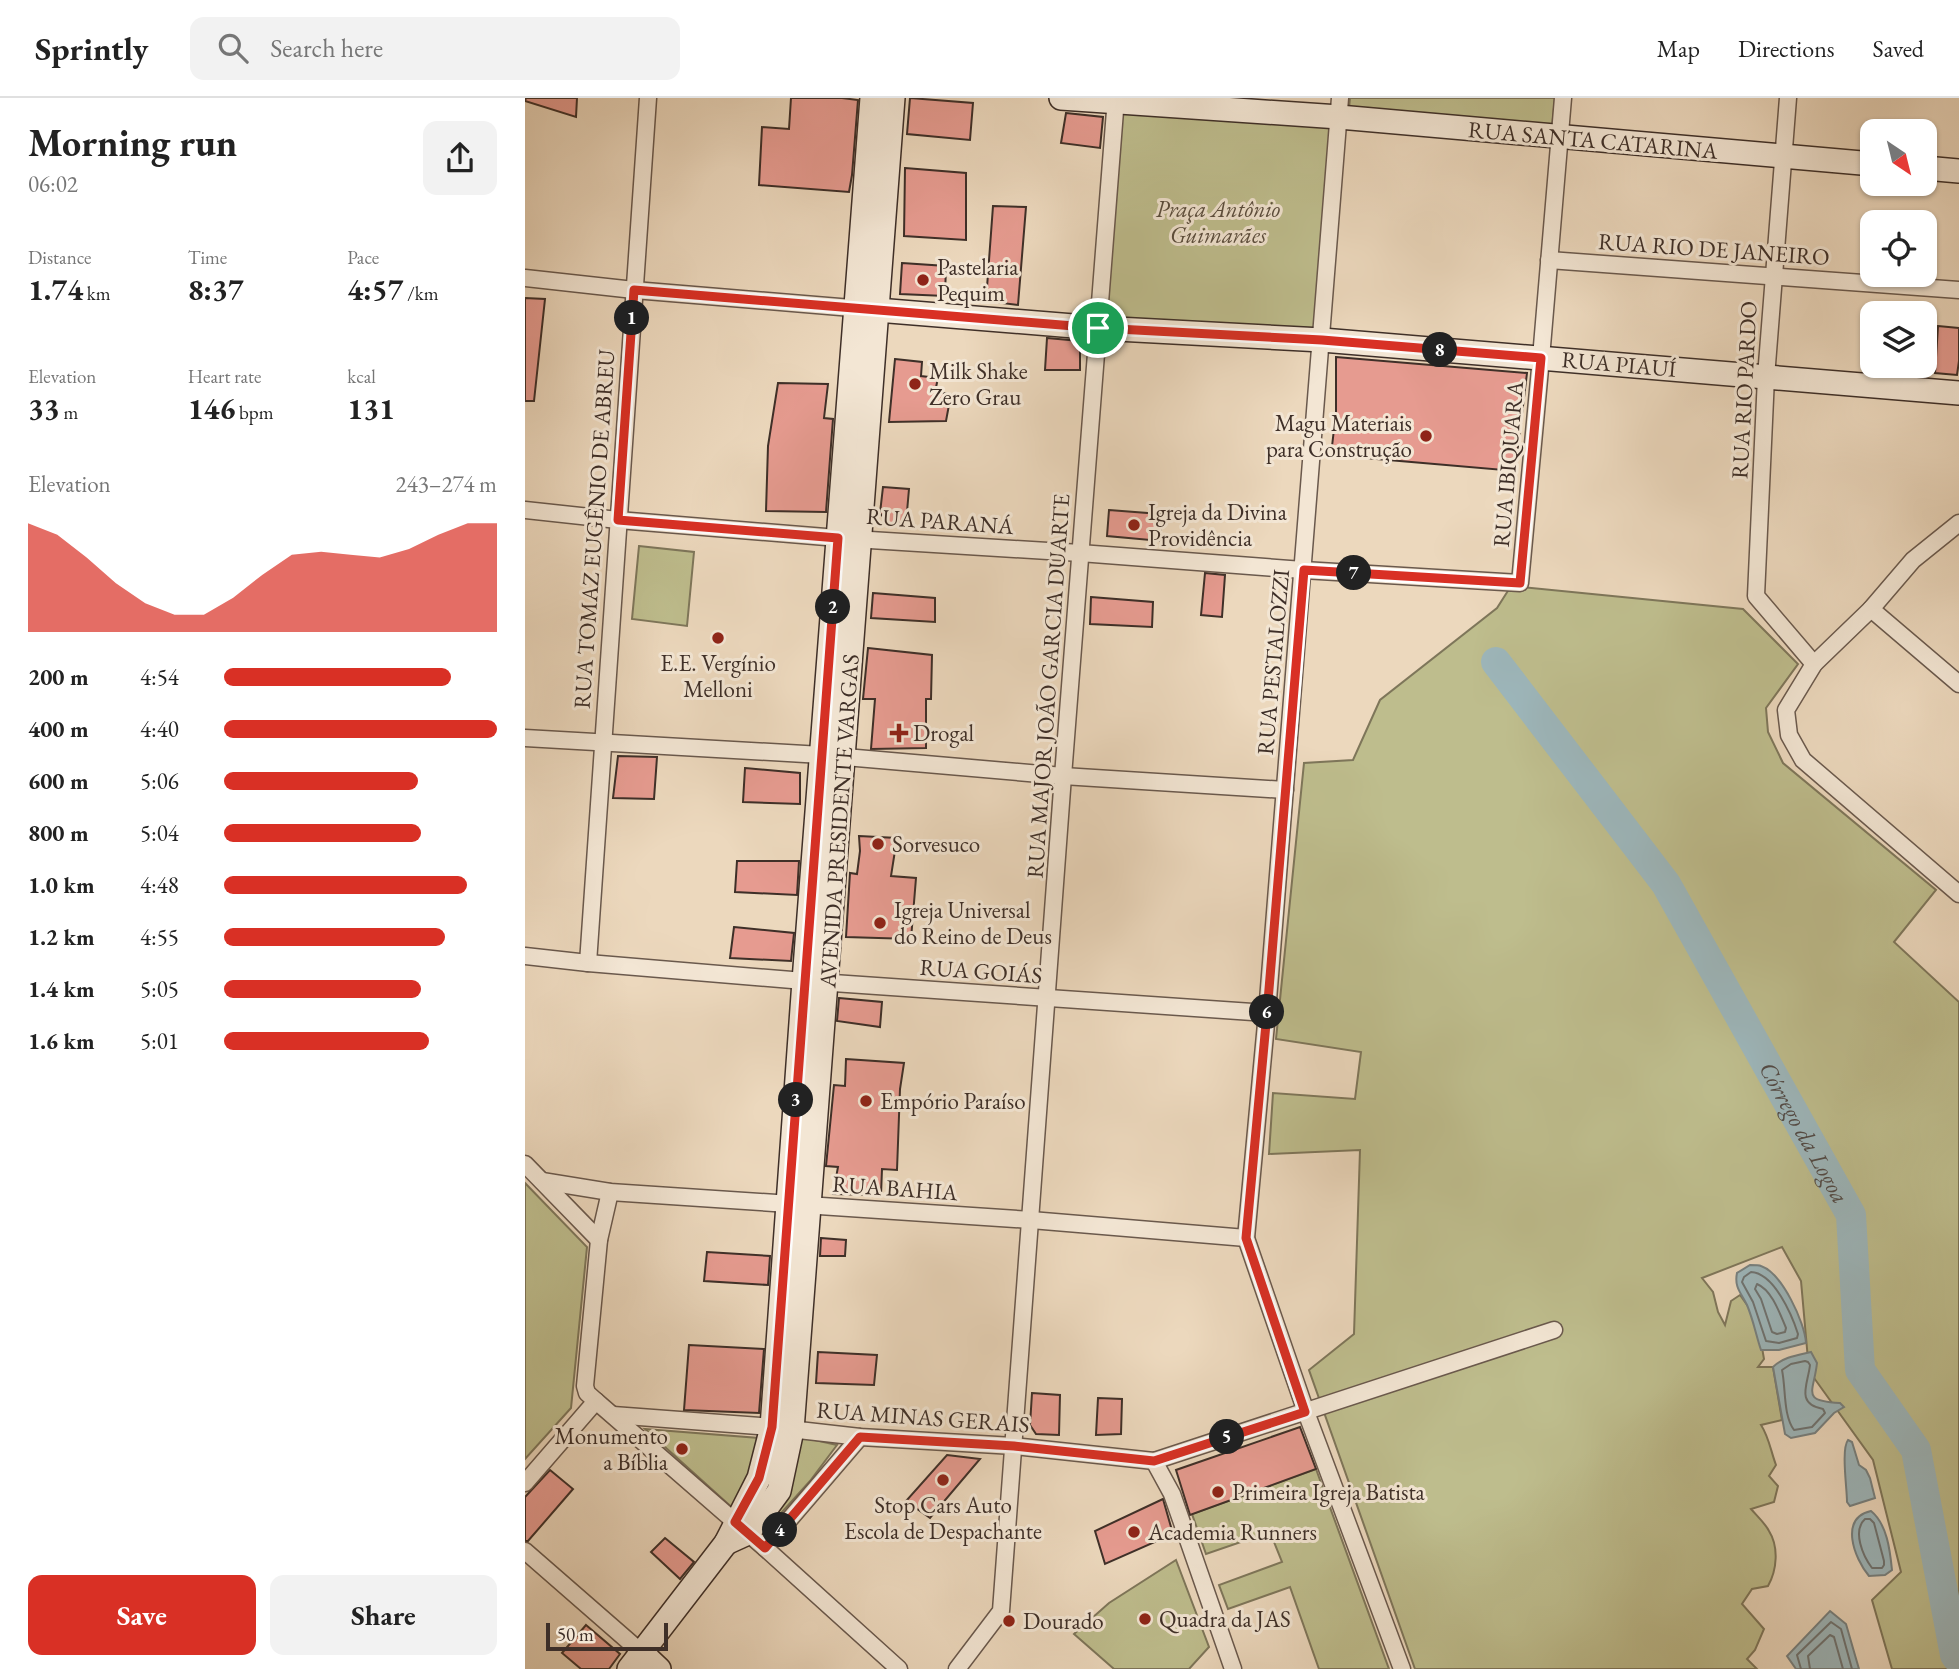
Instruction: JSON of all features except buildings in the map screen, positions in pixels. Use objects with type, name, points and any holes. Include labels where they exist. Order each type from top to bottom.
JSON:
[{"type":"main road","name":"AVENIDA PRESIDENTE VARGAS","points":[[867,309],[872,98]]},
{"type":"main road","name":"AVENIDA PRESIDENTE VARGAS","points":[[635,1661],[744,1536],[779,1491],[798,1205],[867,309],[893,98]]},
{"type":"main road","name":"RUA SANTA CATARINA","points":[[1061,98],[1340,107],[1559,137],[1860,163]]},
{"type":"main road","points":[[1937,169],[1959,171]]},
{"type":"main road","name":"RUA PIAUÍ","points":[[867,309],[1098,328],[1322,340],[1959,393]]},
{"type":"main road","points":[[635,1661],[659,1669]]},
{"type":"street","name":"RUA TOMAZ EUGÊNIO DE ABREU","points":[[587,963],[648,98]]},
{"type":"street","name":"RUA IBIQUARA","points":[[1520,583],[1563,98]]},
{"type":"street","name":"RUA RIO PARDO","points":[[1788,98],[1766,377],[1756,596],[1814,664]]},
{"type":"street","name":"RUA MAJOR JOÃO GARCIA DUARTE","points":[[957,1669],[1001,1611],[1116,100]]},
{"type":"street","name":"RUA PESTALOZZI","points":[[1246,1238],[1304,570],[1340,107]]},
{"type":"street","name":"RUA RIO DE JANEIRO","points":[[1549,260],[1959,290]]},
{"type":"street","name":"RUA PIAUÍ","points":[[525,278],[634,290],[867,309]]},
{"type":"street","name":"RUA PARANÁ","points":[[525,510],[849,538],[1520,583]]},
{"type":"street","points":[[1959,523],[1913,560],[1871,609],[1814,664],[1786,710],[1789,735],[1803,760],[1959,894]]},
{"type":"street","points":[[1871,609],[1959,684]]},
{"type":"street","points":[[525,738],[833,756],[1063,776],[1285,790]]},
{"type":"street","name":"RUA GOIÁS","points":[[525,956],[815,981],[1267,1013]]},
{"type":"street","points":[[525,1164],[599,1240]]},
{"type":"street","name":"RUA BAHIA","points":[[542,1181],[610,1192],[1031,1220],[1246,1238]]},
{"type":"street","points":[[610,1192],[599,1240],[585,1386],[587,1393],[744,1536],[899,1669]]},
{"type":"street","points":[[1246,1238],[1305,1412],[1402,1669]]},
{"type":"street","name":"RUA MINAS GERAIS","points":[[613,1415],[860,1437],[1014,1446],[1154,1461],[1554,1330]]},
{"type":"street","points":[[525,1483],[596,1401]]},
{"type":"street","points":[[744,1536],[860,1437]]},
{"type":"street","points":[[1154,1461],[1172,1494],[1233,1669]]},
{"type":"street","points":[[525,1551],[635,1661]]},
{"type":"green space","points":[[1350,98],[1555,98],[1552,128],[1349,108]]},
{"type":"green space","name":"Praça Antônio Guimarães","points":[[1116,103],[1339,117],[1322,340],[1098,328]]},
{"type":"green space","points":[[639,546],[694,552],[687,626],[632,619]]},
{"type":"green space","points":[[1511,586],[1743,609],[1798,664],[1766,708],[1768,732],[1783,763],[1936,890],[1894,942],[1959,1002],[1959,1669],[1892,1669],[1872,1600],[1901,1572],[1873,1460],[1809,1371],[1801,1281],[1782,1247],[1702,1278],[1713,1292],[1718,1312],[1725,1325],[1731,1301],[1740,1295],[1757,1319],[1764,1359],[1758,1367],[1773,1367],[1782,1420],[1761,1425],[1776,1465],[1769,1476],[1778,1486],[1774,1502],[1751,1509],[1767,1528],[1775,1551],[1775,1566],[1768,1586],[1752,1589],[1742,1604],[1764,1629],[1755,1650],[1747,1659],[1757,1669],[1415,1669],[1309,1370],[1354,1334],[1360,1150],[1269,1154],[1273,1093],[1355,1099],[1361,1052],[1276,1039],[1304,763],[1353,760],[1380,700],[1497,608]]},
{"type":"green space","points":[[525,1183],[587,1247],[571,1408],[525,1459]]},
{"type":"green space","points":[[645,1429],[759,1438],[756,1477],[737,1512]]},
{"type":"green space","points":[[797,1436],[837,1445],[810,1481],[765,1531],[757,1526]]},
{"type":"green space","points":[[1316,1469],[1389,1669],[1319,1669],[1290,1587],[1228,1609],[1219,1585],[1282,1562],[1270,1532],[1206,1554],[1192,1514]]},
{"type":"green space","name":"Quadra da JAS","points":[[1176,1560],[1209,1647],[1189,1669],[1114,1669],[1074,1634],[1109,1603]]},
{"type":"water","points":[[1750,1265],[1769,1270],[1777,1278],[1797,1312],[1806,1343],[1779,1350],[1761,1350],[1749,1310],[1736,1282],[1737,1273]]},
{"type":"water","points":[[1811,1352],[1817,1363],[1812,1388],[1814,1397],[1840,1403],[1844,1407],[1834,1413],[1815,1433],[1791,1438],[1785,1434],[1773,1367],[1796,1355]]},
{"type":"water","points":[[1848,1440],[1852,1442],[1859,1465],[1866,1470],[1870,1478],[1875,1498],[1850,1506],[1847,1502],[1845,1469]]},
{"type":"water","points":[[1871,1511],[1881,1523],[1889,1546],[1892,1570],[1885,1575],[1869,1576],[1858,1559],[1852,1539],[1855,1522],[1861,1515]]},
{"type":"water","points":[[1830,1611],[1846,1624],[1859,1669],[1796,1669],[1787,1656]]},
{"type":"waterway","name":"Córrego da Logoa","points":[[1496,662],[1666,884],[1851,1215],[1860,1370],[1916,1450],[1955,1655],[1959,1660]]},
{"type":"place","name":"Pastelaria Pequim","points":[[923,280]]},
{"type":"place","name":"Milk Shake Zero Grau","points":[[915,384]]},
{"type":"place","name":"Magu Materiais para Construção","points":[[1426,436]]},
{"type":"place","name":"Igreja da Divina Providência","points":[[1134,525]]},
{"type":"place","name":"E.E. Vergínio Melloni","points":[[718,638]]},
{"type":"place","name":"Drogal","points":[[899,733]]},
{"type":"place","name":"Sorvesuco","points":[[878,844]]},
{"type":"place","name":"Igreja Universal do Reino de Deus","points":[[880,923]]},
{"type":"place","name":"Empório Paraíso","points":[[866,1101]]},
{"type":"place","name":"Monumento a Bíblia","points":[[682,1449]]},
{"type":"place","name":"Stop Cars Auto Escola de Despachante","points":[[943,1480]]},
{"type":"place","name":"Primeira Igreja Batista","points":[[1218,1492]]},
{"type":"place","name":"Academia Runners","points":[[1134,1532]]},
{"type":"place","name":"Quadra da JAS","points":[[1145,1619]]},
{"type":"place","name":"Dourado","points":[[1009,1621]]},
{"type":"route","points":[[634,290],[1098,328],[1322,340],[1541,358],[1520,583],[1304,570],[1246,1238],[1305,1412],[1154,1461],[1014,1446],[860,1437],[765,1548],[735,1522],[759,1478],[772,1427],[838,538],[618,520],[634,290]]}]
